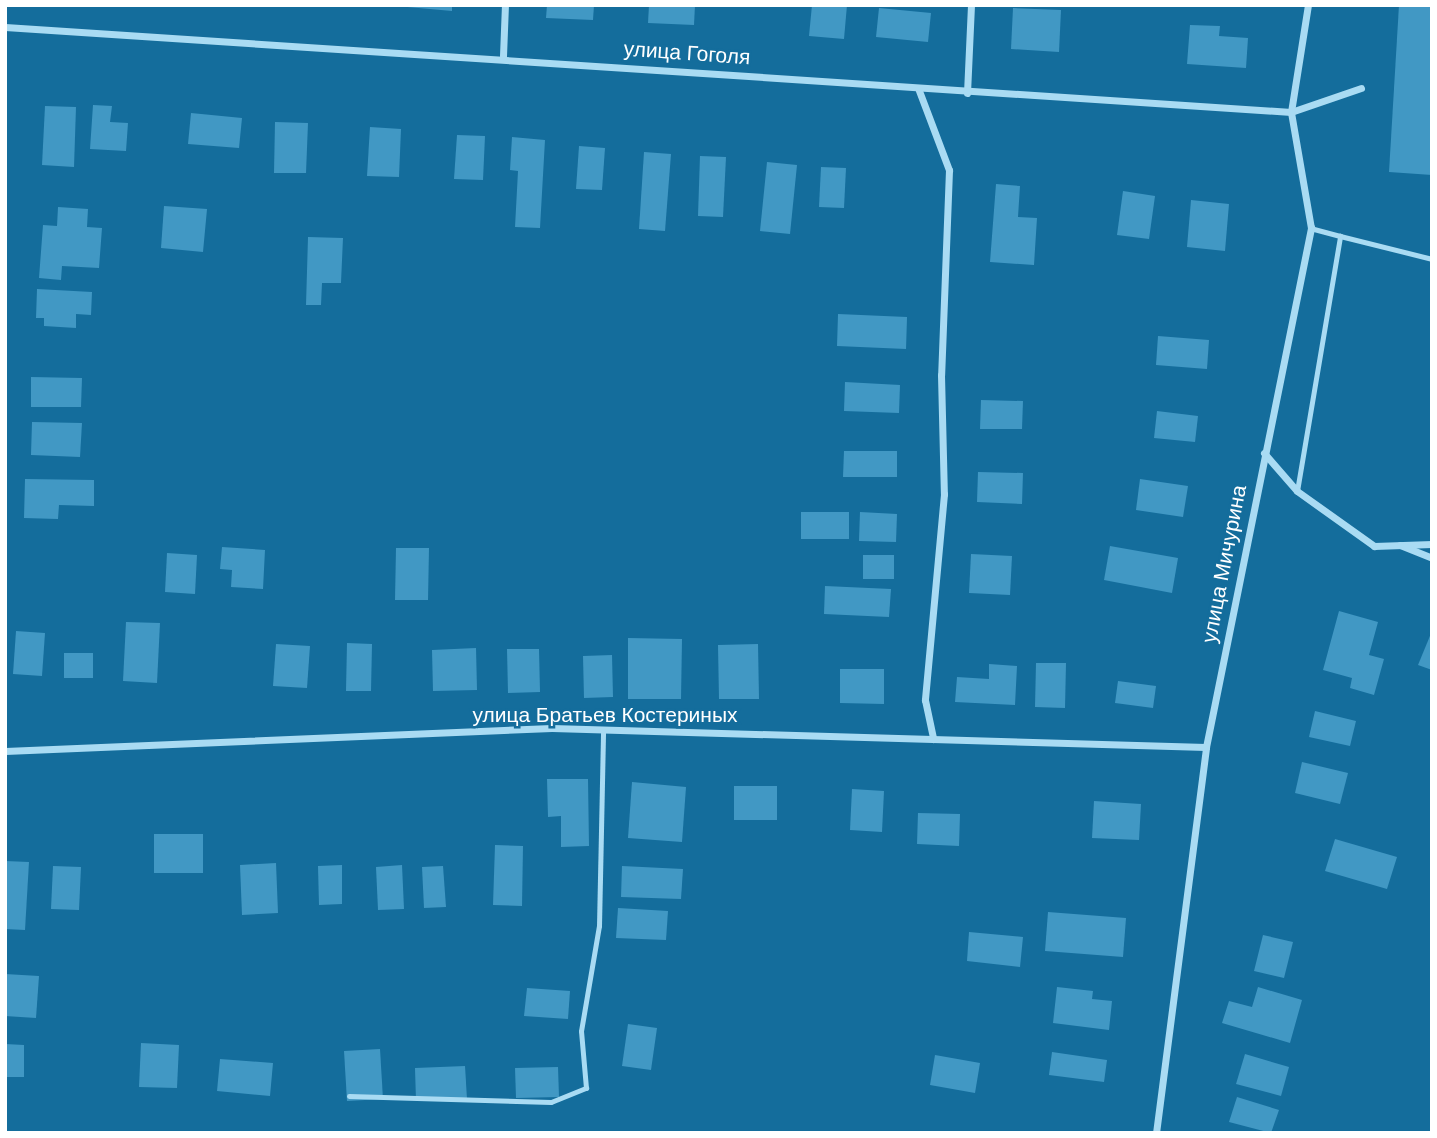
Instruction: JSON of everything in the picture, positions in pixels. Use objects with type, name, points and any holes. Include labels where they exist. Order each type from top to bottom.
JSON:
[{"type":"street","points":[[503,56],[505,5]]},
{"type":"street","points":[[967,93],[971,5]]},
{"type":"street","name":"улица Мичурина","points":[[1156,1133],[1206,747],[1311,228],[1290,112],[1308,5]]},
{"type":"street","name":"улица Гоголя","points":[[5,27],[503,56],[967,93],[1290,112],[1360,88]]},
{"type":"street","points":[[918,88],[949,170],[941,375],[944,495],[925,699],[933,738]]},
{"type":"street","points":[[1264,453],[1297,491],[1374,546],[1396,543],[1432,544]]},
{"type":"street","points":[[1396,543],[1432,558]]},
{"type":"street","name":"улица Братьев Костериных","points":[[5,751],[603,729],[1206,747]]},
{"type":"lane","points":[[1311,228],[1432,259]]},
{"type":"lane","points":[[1297,491],[1340,236]]},
{"type":"lane","points":[[349,1096],[551,1102],[586,1088],[581,1031],[599,926],[603,729]]},
{"type":"building","points":[[385,5],[452,5],[452,11]]},
{"type":"building","points":[[547,5],[594,5],[593,20],[546,18]]},
{"type":"building","points":[[649,5],[695,5],[694,25],[648,23]]},
{"type":"building","points":[[812,5],[847,5],[844,39],[809,36]]},
{"type":"building","points":[[1399,5],[1432,5],[1432,175],[1389,172]]},
{"type":"building","points":[[879,8],[931,13],[928,42],[876,37]]},
{"type":"building","points":[[1013,8],[1061,10],[1059,52],[1011,49]]},
{"type":"building","points":[[1190,25],[1220,26],[1219,36],[1248,38],[1246,68],[1187,64]]},
{"type":"building","points":[[93,105],[112,106],[110,122],[128,123],[126,151],[90,149]]},
{"type":"building","points":[[45,106],[76,107],[74,167],[42,165]]},
{"type":"building","points":[[191,113],[242,118],[239,148],[188,144]]},
{"type":"building","points":[[275,122],[308,123],[306,173],[274,173]]},
{"type":"building","points":[[370,127],[401,129],[399,177],[367,176]]},
{"type":"building","points":[[457,135],[485,136],[483,180],[454,179]]},
{"type":"building","points":[[512,137],[545,140],[540,228],[515,227],[518,171],[510,170]]},
{"type":"building","points":[[579,146],[605,148],[602,190],[576,189]]},
{"type":"building","points":[[644,152],[671,154],[665,231],[639,229]]},
{"type":"building","points":[[700,156],[726,157],[723,217],[698,216]]},
{"type":"building","points":[[767,162],[797,165],[790,234],[760,231]]},
{"type":"building","points":[[821,167],[846,168],[844,208],[819,207]]},
{"type":"building","points":[[996,184],[1020,186],[1018,217],[1037,218],[1034,265],[990,262]]},
{"type":"building","points":[[1123,191],[1155,196],[1149,239],[1117,235]]},
{"type":"building","points":[[1191,200],[1229,204],[1225,251],[1187,247]]},
{"type":"building","points":[[164,206],[207,209],[203,252],[161,248]]},
{"type":"building","points":[[58,207],[88,209],[87,227],[102,228],[99,268],[62,266],[61,280],[39,278],[43,225],[57,226]]},
{"type":"building","points":[[308,237],[343,238],[341,283],[322,283],[321,305],[306,305]]},
{"type":"building","points":[[37,289],[92,292],[91,315],[76,314],[76,328],[44,326],[44,318],[36,318]]},
{"type":"building","points":[[838,314],[907,317],[906,349],[837,346]]},
{"type":"building","points":[[1158,336],[1209,340],[1207,369],[1156,365]]},
{"type":"building","points":[[31,377],[82,378],[81,407],[31,407]]},
{"type":"building","points":[[845,382],[900,385],[899,413],[844,411]]},
{"type":"building","points":[[981,400],[1023,401],[1022,429],[980,429]]},
{"type":"building","points":[[1157,411],[1198,416],[1195,442],[1154,438]]},
{"type":"building","points":[[32,422],[82,423],[80,457],[31,455]]},
{"type":"building","points":[[844,451],[897,451],[897,477],[843,477]]},
{"type":"building","points":[[978,472],[1023,473],[1022,504],[977,502]]},
{"type":"building","points":[[25,479],[94,480],[94,506],[59,505],[58,519],[24,518]]},
{"type":"building","points":[[1140,479],[1188,486],[1183,517],[1136,510]]},
{"type":"building","points":[[801,512],[849,512],[849,539],[801,539]]},
{"type":"building","points":[[860,512],[897,514],[896,542],[859,541]]},
{"type":"building","points":[[1110,546],[1178,558],[1172,593],[1104,580]]},
{"type":"building","points":[[222,547],[265,550],[263,589],[231,587],[232,570],[220,569]]},
{"type":"building","points":[[396,548],[429,548],[428,600],[395,600]]},
{"type":"building","points":[[167,553],[197,555],[195,594],[165,592]]},
{"type":"building","points":[[971,554],[1012,556],[1010,595],[969,593]]},
{"type":"building","points":[[863,555],[894,555],[894,579],[863,579]]},
{"type":"building","points":[[825,586],[891,589],[889,617],[824,614]]},
{"type":"building","points":[[1339,611],[1378,622],[1369,655],[1384,659],[1374,695],[1350,688],[1352,678],[1323,670]]},
{"type":"building","points":[[126,622],[160,623],[157,683],[123,681]]},
{"type":"building","points":[[16,631],[45,633],[42,676],[13,674]]},
{"type":"building","points":[[1432,631],[1432,670],[1418,665]]},
{"type":"building","points":[[628,638],[682,639],[681,699],[628,699]]},
{"type":"building","points":[[347,643],[372,644],[371,691],[346,691]]},
{"type":"building","points":[[276,644],[310,646],[307,688],[273,686]]},
{"type":"building","points":[[758,644],[759,699],[719,699],[718,645]]},
{"type":"building","points":[[476,648],[477,690],[433,691],[432,650]]},
{"type":"building","points":[[507,649],[539,649],[540,692],[508,693]]},
{"type":"building","points":[[64,653],[93,653],[93,678],[64,678]]},
{"type":"building","points":[[612,655],[613,697],[584,698],[583,656]]},
{"type":"building","points":[[1036,663],[1066,663],[1065,708],[1035,707]]},
{"type":"building","points":[[989,664],[1017,666],[1015,705],[955,702],[957,677],[989,679]]},
{"type":"building","points":[[840,669],[884,669],[884,704],[840,703]]},
{"type":"building","points":[[1118,681],[1156,686],[1153,708],[1115,703]]},
{"type":"building","points":[[1315,711],[1356,721],[1350,746],[1309,737]]},
{"type":"building","points":[[1302,762],[1348,773],[1340,804],[1295,793]]},
{"type":"building","points":[[547,779],[588,779],[589,846],[561,847],[561,816],[548,817]]},
{"type":"building","points":[[632,782],[686,787],[682,842],[628,838]]},
{"type":"building","points":[[734,786],[777,786],[777,820],[734,820]]},
{"type":"building","points":[[852,789],[884,791],[882,832],[850,830]]},
{"type":"building","points":[[1094,801],[1141,804],[1139,840],[1092,838]]},
{"type":"building","points":[[918,813],[960,814],[959,846],[917,844]]},
{"type":"building","points":[[154,834],[203,834],[203,873],[154,873]]},
{"type":"building","points":[[1335,839],[1397,857],[1387,889],[1325,871]]},
{"type":"building","points":[[495,845],[523,846],[522,906],[493,905]]},
{"type":"building","points":[[5,861],[29,862],[25,930],[5,929]]},
{"type":"building","points":[[276,863],[278,913],[242,915],[240,865]]},
{"type":"building","points":[[342,865],[342,904],[319,905],[318,866]]},
{"type":"building","points":[[402,865],[404,909],[378,910],[376,867]]},
{"type":"building","points":[[53,866],[81,867],[79,910],[51,909]]},
{"type":"building","points":[[443,866],[446,907],[424,908],[422,867]]},
{"type":"building","points":[[622,866],[683,869],[681,899],[621,897]]},
{"type":"building","points":[[618,908],[668,911],[666,940],[616,938]]},
{"type":"building","points":[[1048,912],[1126,918],[1123,957],[1045,951]]},
{"type":"building","points":[[969,932],[1023,937],[1020,967],[967,961]]},
{"type":"building","points":[[1263,935],[1293,942],[1284,978],[1254,971]]},
{"type":"building","points":[[5,974],[39,976],[36,1018],[5,1016]]},
{"type":"building","points":[[1057,987],[1093,991],[1092,999],[1112,1001],[1109,1030],[1053,1023]]},
{"type":"building","points":[[1258,987],[1302,1000],[1290,1043],[1222,1023],[1229,1001],[1252,1007]]},
{"type":"building","points":[[527,988],[570,991],[568,1019],[524,1016]]},
{"type":"building","points":[[628,1024],[657,1028],[651,1070],[622,1066]]},
{"type":"building","points":[[141,1043],[179,1045],[177,1088],[139,1087]]},
{"type":"building","points":[[5,1044],[24,1045],[24,1077],[5,1077]]},
{"type":"building","points":[[380,1049],[383,1099],[347,1101],[344,1051]]},
{"type":"building","points":[[1052,1052],[1107,1060],[1104,1082],[1049,1075]]},
{"type":"building","points":[[1245,1054],[1289,1067],[1281,1096],[1236,1084]]},
{"type":"building","points":[[935,1055],[980,1063],[975,1093],[930,1085]]},
{"type":"building","points":[[220,1059],[273,1063],[270,1096],[217,1091]]},
{"type":"building","points":[[465,1066],[467,1099],[416,1101],[415,1068]]},
{"type":"building","points":[[558,1067],[559,1097],[516,1098],[515,1068]]},
{"type":"building","points":[[1237,1097],[1279,1110],[1271,1133],[1229,1122]]}]
